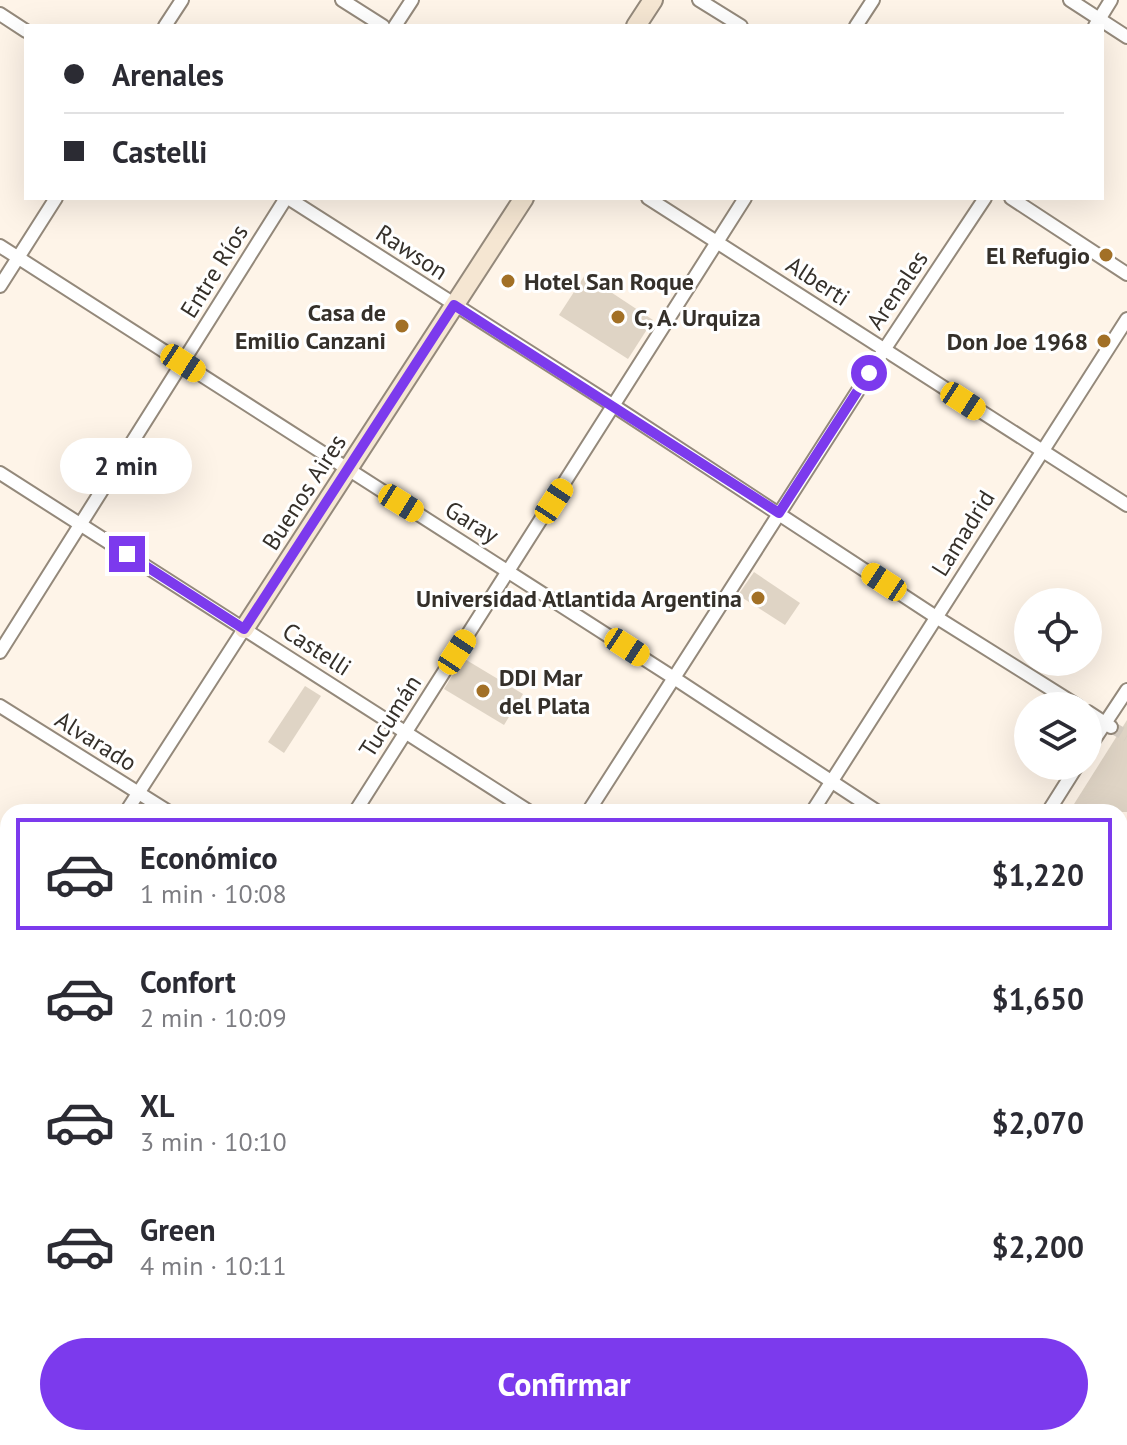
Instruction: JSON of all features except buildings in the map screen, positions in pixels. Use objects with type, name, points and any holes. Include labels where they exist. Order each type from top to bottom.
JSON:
[{"type":"street","points":[[166,24],[182,0]]},
{"type":"street","points":[[342,0],[380,24]]},
{"type":"street","points":[[396,24],[412,0]]},
{"type":"street","points":[[637,24],[653,0]]},
{"type":"street","points":[[699,0],[738,24]]},
{"type":"street","points":[[857,24],[873,0]]},
{"type":"street","points":[[1070,0],[1097,22],[1111,0]]},
{"type":"street","points":[[0,14],[24,30]]},
{"type":"street","points":[[1104,26],[1127,37]]},
{"type":"street","points":[[0,286],[55,200]]},
{"type":"street","name":"Entre Ríos","points":[[0,652],[286,200]]},
{"type":"street","name":"Rawson","points":[[290,200],[1056,692]]},
{"type":"street","name":"Buenos Aires","points":[[131,804],[523,200]]},
{"type":"street","name":"Alberti","points":[[651,200],[1127,505]]},
{"type":"street","name":"Tucumán","points":[[360,804],[744,200]]},
{"type":"street","name":"Arenales","points":[[593,804],[984,200]]},
{"type":"street","points":[[1014,200],[1127,274]]},
{"type":"street","name":"Garay","points":[[0,246],[865,804]]},
{"type":"street","name":"Lamadrid","points":[[817,804],[1127,319]]},
{"type":"street","name":"Castelli","points":[[0,473],[518,804]]},
{"type":"street","points":[[1102,732],[1127,690]]},
{"type":"street","name":"Alvarado","points":[[0,706],[156,804]]},
{"type":"street","points":[[1102,721],[1108,725]]},
{"type":"street","points":[[1053,804],[1068,780]]},
{"type":"tunnel","points":[[1111,727],[1127,736]]},
{"type":"place","name":"El Refugio","points":[[1106,255]]},
{"type":"place","name":"Hotel San Roque","points":[[508,281]]},
{"type":"place","name":"C, A. Urquiza","points":[[618,317]]},
{"type":"place","name":"Casa de Emilio Canzani","points":[[402,326]]},
{"type":"place","name":"Don Joe 1968","points":[[1104,341]]},
{"type":"place","name":"Universidad Atlantida Argentina","points":[[758,598]]},
{"type":"place","name":"DDI Mar del Plata","points":[[483,691]]},
{"type":"route","points":[[127,554],[244,629],[454,305],[779,513],[869,373]]}]
